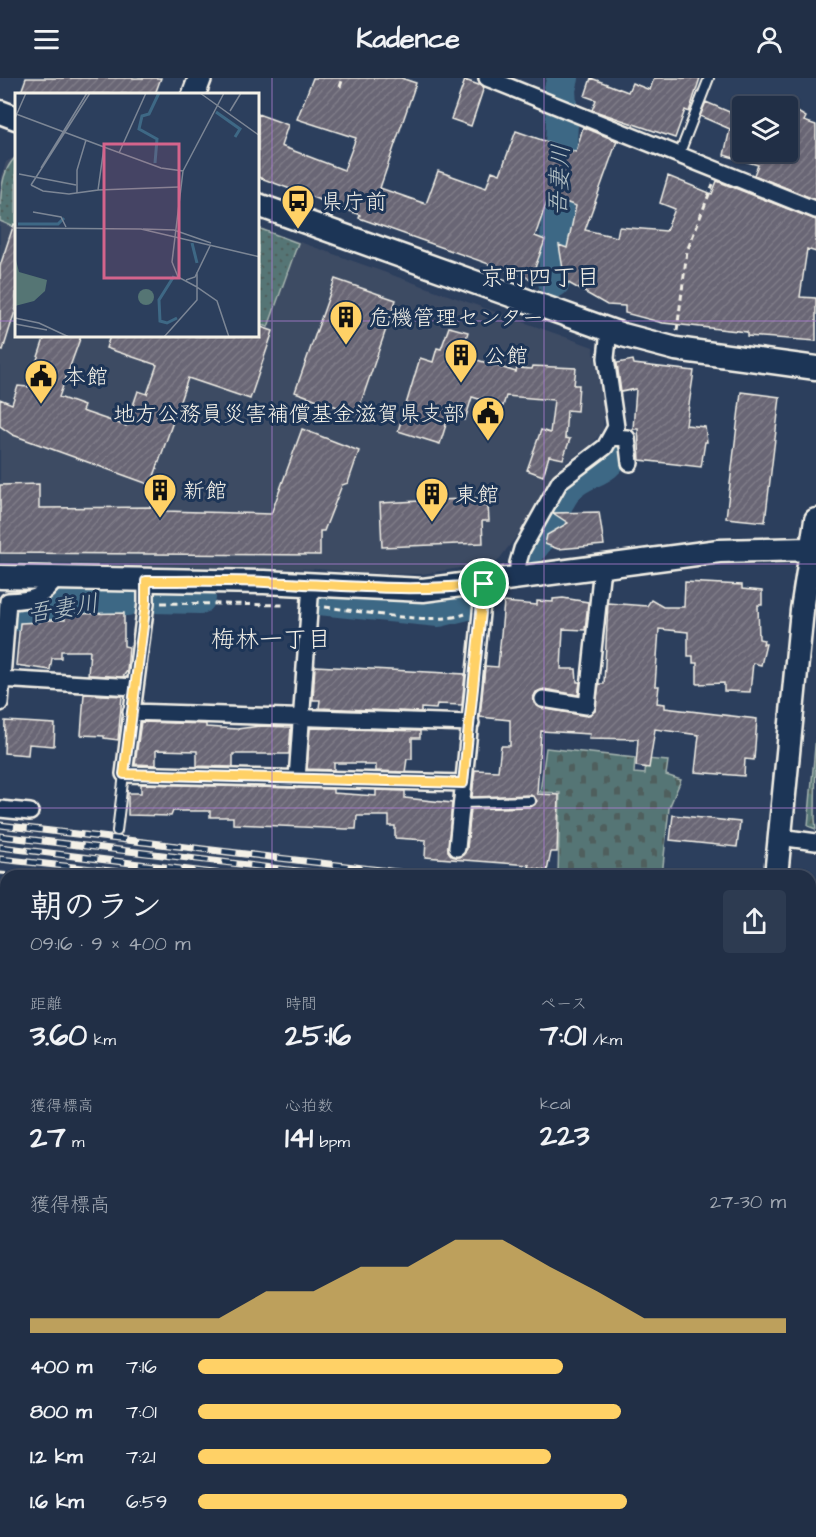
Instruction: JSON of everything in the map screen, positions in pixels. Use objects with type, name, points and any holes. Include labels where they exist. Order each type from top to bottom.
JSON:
[{"type":"main road","points":[[194,93],[200,78]]},
{"type":"main road","points":[[260,206],[609,330],[675,349],[816,368]]},
{"type":"main road","points":[[777,870],[802,610],[816,520]]},
{"type":"main road","points":[[0,577],[56,578],[146,591],[311,584],[423,590],[729,551],[813,549]]},
{"type":"street","points":[[487,78],[515,83],[562,108],[816,210]]},
{"type":"street","points":[[518,579],[518,563],[522,549],[560,481],[594,457],[612,437],[616,426],[606,358],[609,330]]},
{"type":"street","points":[[612,437],[627,438],[630,463]]},
{"type":"street","points":[[543,699],[586,706],[602,567]]},
{"type":"street","points":[[0,703],[6,608],[37,598],[49,590],[56,578]]},
{"type":"street","points":[[297,779],[311,584]]},
{"type":"street","points":[[458,848],[484,584]]},
{"type":"street","points":[[146,591],[124,774],[463,783]]},
{"type":"street","points":[[1,680],[134,687]]},
{"type":"street","points":[[131,712],[471,723]]},
{"type":"street","points":[[0,809],[30,812]]},
{"type":"street","points":[[780,837],[816,842]]},
{"type":"lane","points":[[679,155],[709,78]]},
{"type":"lane","points":[[117,831],[124,774]]},
{"type":"lane","points":[[462,803],[531,801]]},
{"type":"path","points":[[340,87],[343,78]]},
{"type":"path","points":[[677,333],[688,246],[717,171]]},
{"type":"shaded area","points":[[15,157],[15,338],[260,338],[260,228],[593,347],[604,412],[603,430],[592,444],[566,462],[547,483],[522,529],[497,562],[422,574],[382,574],[318,569],[0,562],[0,183],[6,162]]},
{"type":"green space","points":[[15,158],[15,228],[0,221],[4,178]]},
{"type":"green space","points":[[260,229],[298,243],[268,327],[260,324]]},
{"type":"green space","points":[[816,735],[815,819],[816,829],[808,826]]},
{"type":"green space","points":[[546,748],[635,758],[634,773],[645,774],[646,759],[668,761],[666,775],[681,780],[669,808],[663,870],[558,870],[560,793],[540,792]]},
{"type":"building","points":[[26,78],[161,78],[155,93],[21,92]]},
{"type":"building","points":[[313,78],[401,78],[416,83],[380,188],[426,204],[438,171],[486,188],[492,171],[500,174],[516,131],[576,152],[583,127],[617,141],[585,230],[617,237],[619,227],[666,231],[675,209],[660,203],[668,176],[712,194],[717,181],[816,220],[816,252],[807,249],[800,297],[816,298],[816,341],[747,336],[747,332],[663,323],[625,313],[625,306],[607,305],[565,281],[559,245],[567,248],[576,206],[549,196],[535,236],[545,240],[531,279],[359,218],[360,215],[260,178],[260,115],[288,125],[281,146],[344,170],[356,138],[297,119]]},
{"type":"building","points":[[591,78],[628,92],[632,83],[650,90],[654,78],[700,78],[689,112],[685,110],[675,138],[592,110],[596,100],[585,96]]},
{"type":"building","points":[[465,80],[484,87],[471,126],[451,119]]},
{"type":"building","points":[[706,102],[732,113],[732,157],[724,155],[730,129],[700,116]]},
{"type":"building","points":[[798,112],[806,117],[804,121],[816,125],[816,200],[754,175],[758,165],[748,162],[798,162]]},
{"type":"building","name":"本館","points":[[14,224],[15,311],[3,350],[0,349],[0,266]]},
{"type":"building","name":"危機管理センター","points":[[335,279],[396,300],[357,414],[295,392]]},
{"type":"building","name":"本館","points":[[260,327],[273,331],[250,399],[188,378],[151,485],[13,435],[0,426],[0,399],[12,404],[18,386],[28,387],[44,338],[80,338],[59,397],[84,406],[82,411],[126,426],[138,391],[147,394],[157,365],[106,348],[109,338],[260,338]]},
{"type":"building","name":"公館","points":[[449,327],[468,332],[461,355],[516,372],[517,368],[532,369],[533,366],[576,368],[574,385],[579,385],[577,411],[567,410],[565,438],[570,439],[563,459],[549,456],[543,476],[527,470],[541,430],[550,433],[554,400],[506,396],[503,406],[472,397],[465,420],[449,415],[440,444],[398,431],[420,358],[433,362],[437,348],[441,349]]},
{"type":"building","points":[[633,360],[634,364],[694,371],[686,425],[705,427],[707,442],[705,442],[701,467],[640,460],[638,429],[633,429],[636,389],[621,392],[617,363]]},
{"type":"building","points":[[741,392],[780,397],[765,522],[726,518]]},
{"type":"building","name":"新館","points":[[302,429],[359,451],[348,483],[342,485],[324,531],[320,531],[320,555],[0,553],[0,485],[39,484],[39,508],[153,507],[165,511],[271,514]]},
{"type":"building","name":"東館","points":[[480,498],[480,506],[488,506],[489,521],[482,521],[483,543],[382,547],[380,503]]},
{"type":"building","points":[[599,512],[604,545],[558,549],[545,544],[547,535],[568,523],[553,513]]},
{"type":"building","points":[[685,582],[742,585],[742,589],[762,591],[762,605],[758,605],[759,639],[764,640],[763,644],[766,644],[761,665],[753,663],[750,692],[724,691],[724,683],[697,684],[697,663],[693,663],[693,656],[688,656],[688,632],[659,629],[655,686],[659,686],[657,703],[665,704],[665,708],[757,719],[754,760],[745,759],[744,776],[695,772],[699,735],[655,729],[649,768],[636,766],[638,739],[589,738],[590,734],[541,731],[537,794],[559,795],[557,852],[551,852],[547,870],[528,867],[529,865],[425,857],[426,840],[395,838],[395,826],[389,826],[389,816],[357,816],[356,829],[346,829],[233,824],[233,817],[210,817],[210,811],[173,811],[171,816],[128,815],[128,793],[141,793],[141,784],[333,789],[333,793],[376,796],[376,790],[405,791],[405,798],[452,803],[448,851],[452,856],[460,857],[467,849],[471,809],[531,807],[537,801],[531,795],[472,797],[475,770],[498,771],[501,746],[510,746],[510,720],[480,717],[485,666],[498,667],[504,602],[537,605],[537,601],[553,602],[553,599],[563,598],[588,602],[585,630],[563,629],[561,669],[576,669],[577,682],[580,682],[578,695],[544,689],[536,692],[533,698],[534,703],[541,708],[586,716],[595,711],[599,684],[604,684],[608,603],[647,606],[651,600],[663,607],[684,607]]},
{"type":"building","points":[[124,613],[124,646],[129,647],[127,671],[123,677],[88,675],[90,651],[61,651],[61,658],[52,658],[50,670],[16,665],[20,623],[65,620],[65,614]]},
{"type":"building","points":[[315,666],[465,674],[462,705],[437,704],[436,709],[421,708],[421,712],[319,708],[320,700],[313,700]]},
{"type":"building","points":[[84,694],[122,696],[118,740],[104,738],[104,736],[81,735]]},
{"type":"building","points":[[5,721],[55,724],[54,746],[29,744],[28,755],[4,753]]},
{"type":"building","points":[[141,722],[206,724],[206,727],[237,729],[260,726],[291,727],[289,754],[233,754],[233,767],[197,766],[197,751],[156,750],[156,765],[135,764]]},
{"type":"building","points":[[310,728],[420,731],[420,738],[412,738],[412,759],[407,759],[405,772],[376,771],[376,765],[364,765],[364,763],[334,763],[334,770],[307,769]]},
{"type":"building","points":[[673,815],[740,822],[737,847],[670,840]]},
{"type":"waterway","name":"吾妻川","points":[[554,282],[562,124],[560,89],[563,78]]},
{"type":"waterway","name":"吾妻川","points":[[533,546],[570,485],[608,462],[617,448]]},
{"type":"waterway","name":"吾妻川","points":[[152,597],[200,598]]},
{"type":"waterway","name":"吾妻川","points":[[319,599],[439,611],[471,603]]},
{"type":"waterway","name":"吾妻川","points":[[0,615],[20,615],[77,602],[127,600]]},
{"type":"railway","points":[[0,825],[380,870]]},
{"type":"railway","points":[[0,836],[290,870]]},
{"type":"railway","points":[[0,847],[189,870]]},
{"type":"railway","points":[[0,859],[102,870]]},
{"type":"place","name":"県庁前","points":[[298,230]]},
{"type":"place","name":"危機管理センター","points":[[346,346]]},
{"type":"place","name":"公館","points":[[461,384]]},
{"type":"place","name":"本館","points":[[41,405]]},
{"type":"place","name":"地方公務員災害補償基金滋賀県支部","points":[[488,442]]},
{"type":"place","name":"新館","points":[[160,519]]},
{"type":"place","name":"東館","points":[[432,523]]},
{"type":"district","name":"京町四丁目","points":[[540,277]]},
{"type":"district","name":"梅林一丁目","points":[[271,639]]},
{"type":"route","points":[[146,581],[264,582],[390,590],[423,590],[484,584],[463,783],[124,774],[146,603],[146,581]]}]
